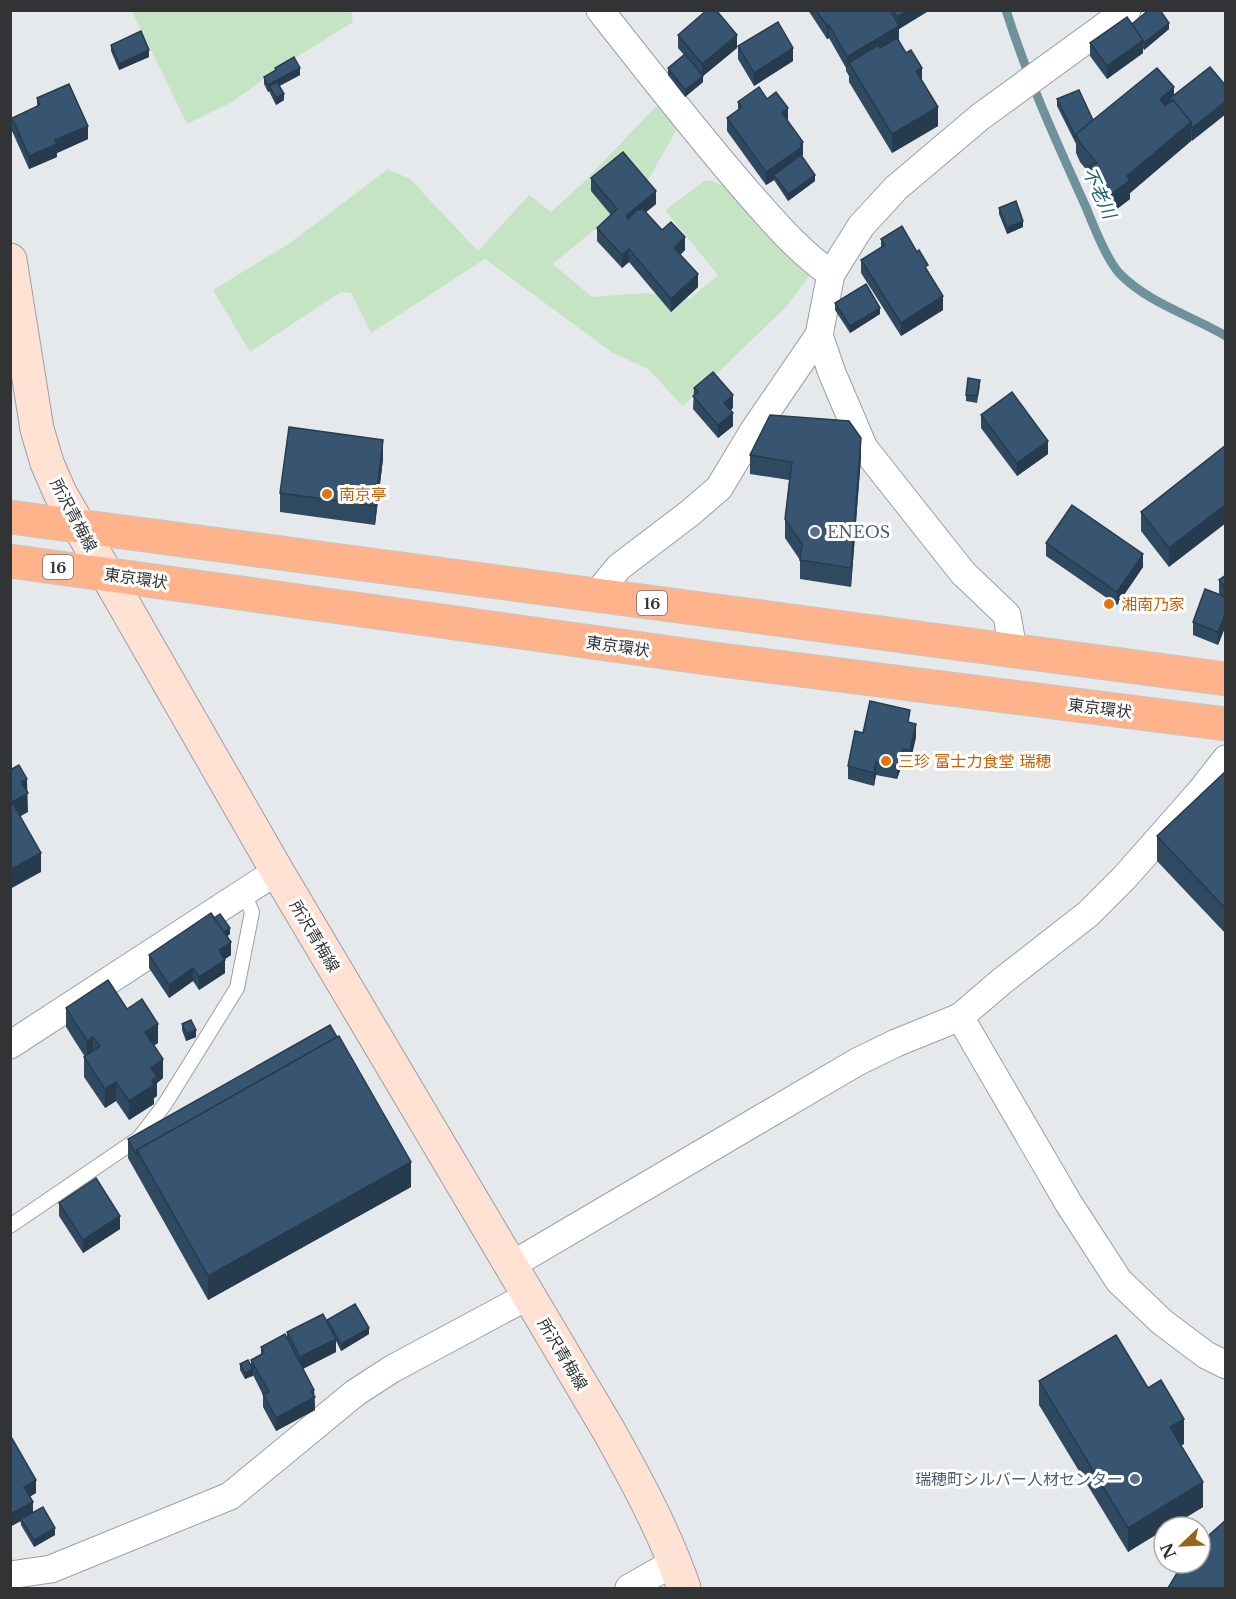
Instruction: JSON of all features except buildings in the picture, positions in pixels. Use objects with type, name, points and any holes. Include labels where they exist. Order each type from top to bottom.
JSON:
[{"type":"highway","name":"16","points":[[10,518],[1226,679]]},
{"type":"highway","name":"東京環状","points":[[10,561],[721,660],[1226,724]]},
{"type":"main road","name":"所沢青梅線","points":[[10,260],[37,429],[46,462],[78,526],[277,871],[609,1431],[649,1503],[680,1575]]},
{"type":"street","points":[[600,10],[726,167],[772,220],[809,258],[831,274]]},
{"type":"street","points":[[595,596],[619,567],[719,488],[754,430],[819,334],[831,274],[861,226],[896,188],[980,117],[1127,10]]},
{"type":"street","points":[[819,334],[832,373],[864,448],[963,573],[1007,615],[1013,650]]},
{"type":"street","points":[[510,1266],[857,1062],[960,1017],[1088,914],[1125,877],[1226,759]]},
{"type":"street","points":[[10,1045],[277,871]]},
{"type":"street","points":[[960,1017],[1068,1204],[1119,1281],[1162,1322],[1206,1355],[1226,1365]]},
{"type":"street","points":[[10,1575],[51,1569],[230,1496],[355,1394],[392,1369],[528,1296]]},
{"type":"street","points":[[629,1588],[680,1575]]},
{"type":"lane","points":[[10,1226],[139,1138],[165,1104],[237,988],[252,912],[244,892]]},
{"type":"green space","points":[[132,11],[351,11],[353,22],[279,68],[232,102],[187,124]]},
{"type":"green space","points":[[659,103],[678,127],[643,189],[553,264],[592,297],[645,293],[690,299],[718,275],[665,210],[706,180],[729,187],[780,247],[810,275],[786,307],[683,406],[648,369],[613,353],[485,259],[371,333],[351,293],[341,292],[250,352],[213,290],[290,243],[388,169],[410,179],[478,251],[529,195],[551,212],[585,181]]},
{"type":"waterway","name":"不老川","points":[[1006,10],[1042,109],[1100,241],[1115,268],[1144,293],[1226,336]]},
{"type":"place","name":"南京亭","points":[[327,494]]},
{"type":"place","name":"ENEOS","points":[[815,532]]},
{"type":"place","name":"湘南乃家","points":[[1109,604]]},
{"type":"place","name":"三珍 富士力食堂 瑞穂","points":[[886,761]]},
{"type":"place","name":"瑞穂町シルバー人材センター","points":[[1135,1479]]}]
